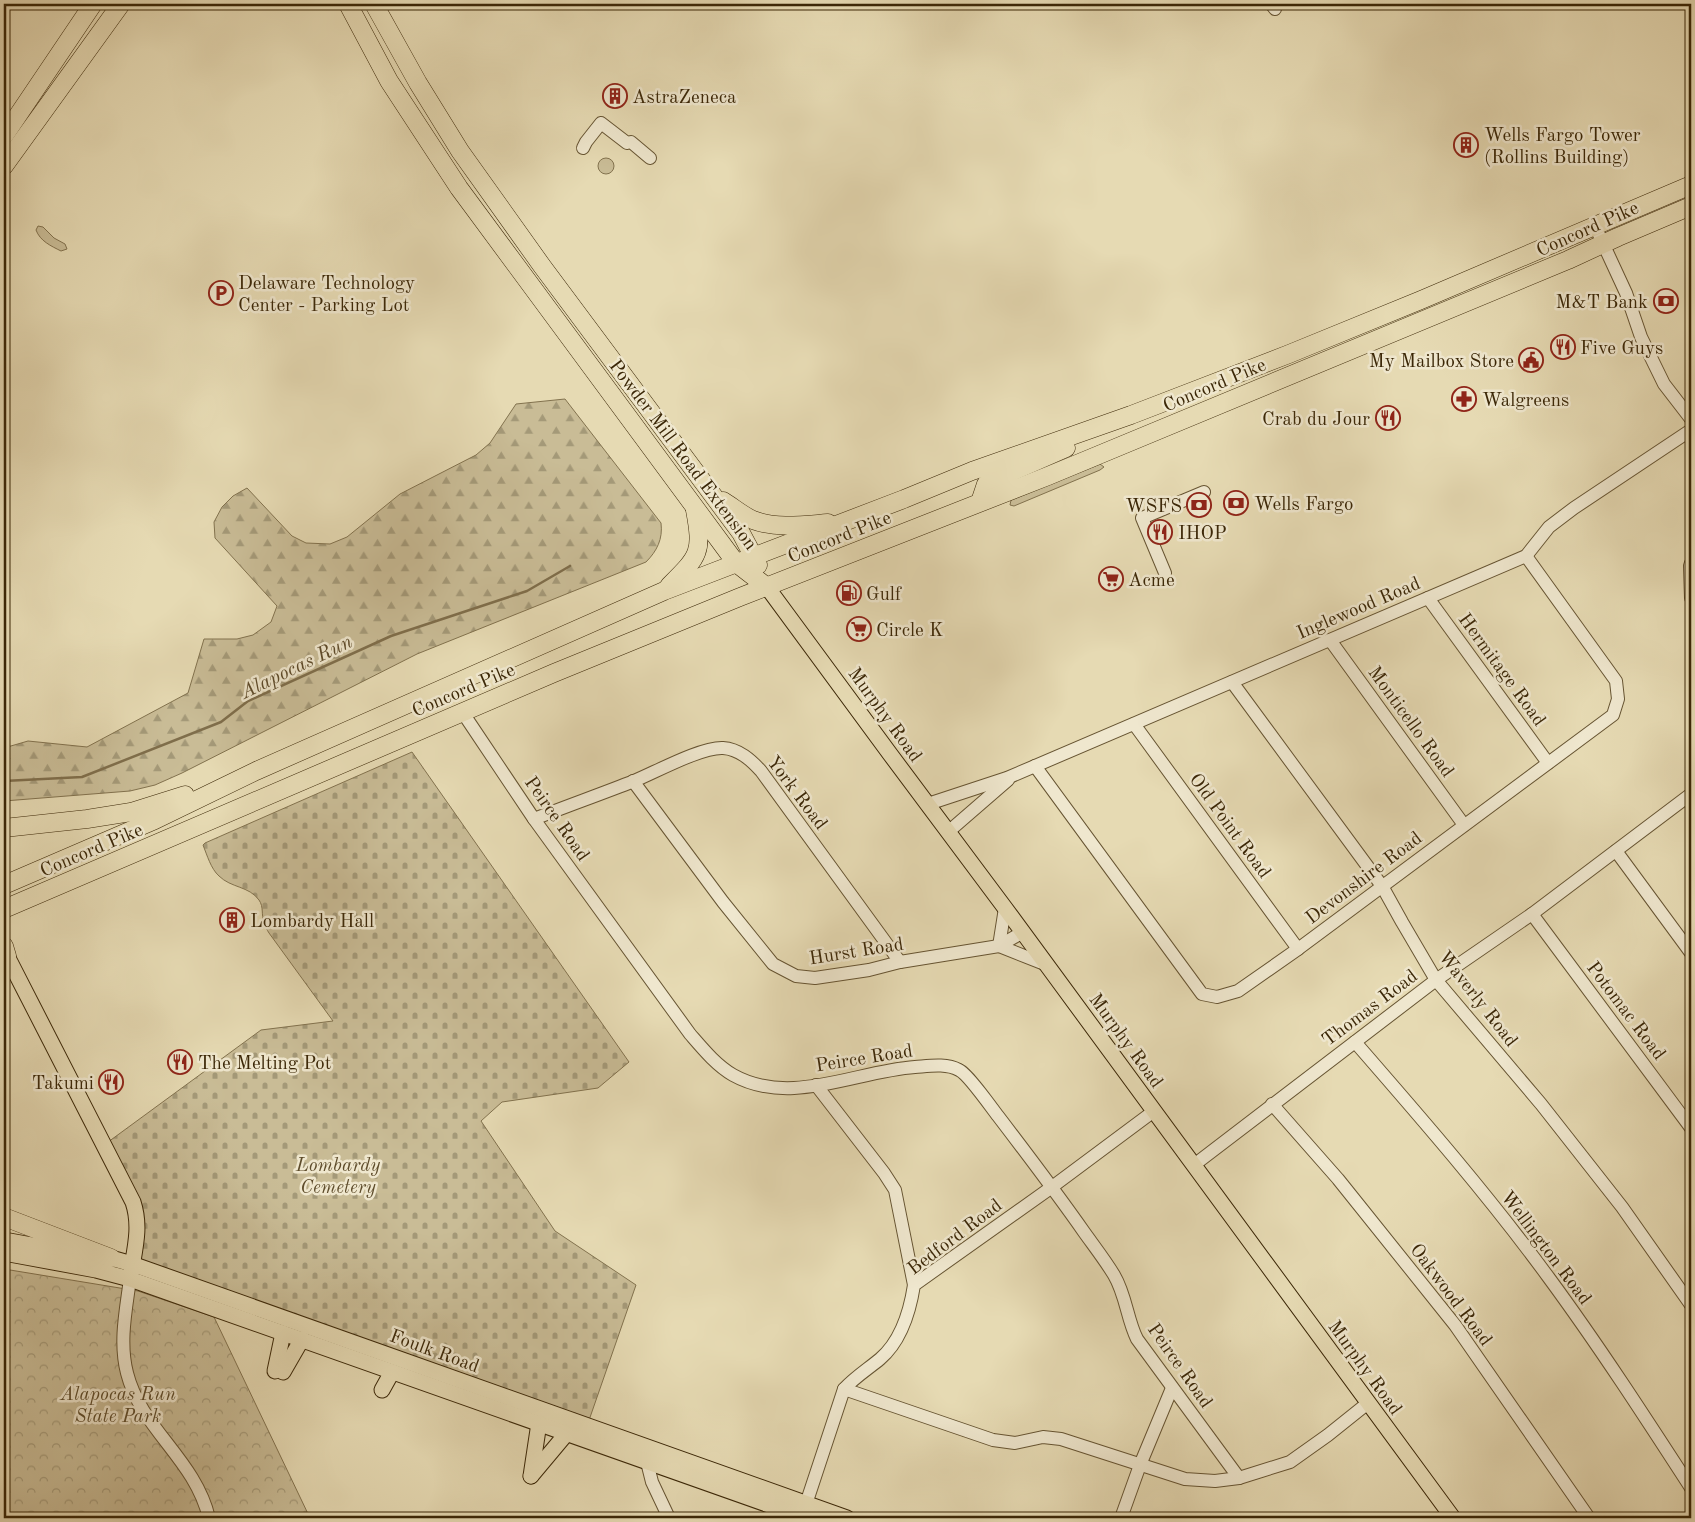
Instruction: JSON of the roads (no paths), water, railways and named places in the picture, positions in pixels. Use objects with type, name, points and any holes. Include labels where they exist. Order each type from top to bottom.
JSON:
[{"type":"highway","points":[[4,136],[93,4]]},
{"type":"highway","points":[[4,166],[121,4]]},
{"type":"highway","name":"Powder Mill Road Extension","points":[[348,4],[389,80],[459,188],[736,563],[767,586]]},
{"type":"highway","name":"Powder Mill Road Extension","points":[[374,4],[418,83],[460,151],[542,266],[741,534],[754,556],[767,586]]},
{"type":"highway","name":"Concord Pike","points":[[4,885],[155,820],[256,771],[664,591],[846,522],[972,471],[1132,415],[1297,351],[1691,185]]},
{"type":"highway","name":"Concord Pike","points":[[6,911],[554,673],[1184,420],[1568,260],[1691,206]]},
{"type":"highway","points":[[980,502],[986,484],[991,481],[1050,456],[1132,415]]},
{"type":"highway","points":[[712,493],[742,514],[761,522],[778,526],[846,522]]},
{"type":"highway","points":[[664,591],[691,564],[698,550],[698,527],[694,505]]},
{"type":"highway","points":[[4,828],[131,812],[256,771]]},
{"type":"highway","points":[[4,1217],[111,1258]]},
{"type":"main road","name":"Murphy Road","points":[[767,586],[1006,908],[1453,1518]]},
{"type":"main road","points":[[5,952],[133,1202],[138,1219],[131,1271]]},
{"type":"main road","name":"Foulk Road","points":[[4,1240],[111,1258],[131,1271],[283,1333],[392,1372],[469,1391],[538,1423],[647,1462],[807,1513],[847,1518]]},
{"type":"main road","name":"Foulk Road","points":[[4,1253],[96,1270],[131,1271],[807,1513]]},
{"type":"main road","points":[[283,1333],[279,1372],[302,1340]]},
{"type":"main road","points":[[382,1390],[392,1372]]},
{"type":"main road","points":[[538,1423],[531,1476],[567,1433]]},
{"type":"street","points":[[583,148],[601,123],[627,143],[631,142],[650,158]]},
{"type":"street","points":[[1595,226],[1626,293],[1641,336],[1664,384],[1691,418]]},
{"type":"street","name":"Inglewood Road","points":[[928,804],[1013,776],[1526,556],[1549,527],[1574,508],[1691,430]]},
{"type":"street","points":[[1165,573],[1142,518],[1204,492]]},
{"type":"street","name":"Devonshire Road","points":[[1035,766],[1202,994],[1217,997],[1238,991],[1298,949],[1613,715],[1618,699],[1616,681],[1526,556]]},
{"type":"street","points":[[1691,563],[1691,598]]},
{"type":"street","name":"Hermitage Road","points":[[1428,598],[1548,763]]},
{"type":"street","name":"Monticello Road","points":[[1330,640],[1464,825]]},
{"type":"street","name":"Waverly Road","points":[[1232,682],[1382,886],[1436,980],[1541,1104],[1605,1185],[1691,1305]]},
{"type":"street","name":"Peirce Road","points":[[463,713],[534,818],[690,1034],[710,1058],[733,1075],[758,1086],[787,1088],[816,1085],[908,1068],[942,1065],[960,1070],[985,1098],[1052,1187],[1115,1276],[1135,1334],[1172,1388],[1239,1478]]},
{"type":"street","name":"Old Point Road","points":[[1134,724],[1298,949]]},
{"type":"street","name":"York Road","points":[[534,818],[633,781],[711,748],[726,748],[746,756],[761,771],[900,962]]},
{"type":"street","name":"Inglewood Road","points":[[948,832],[1013,776]]},
{"type":"street","name":"Hurst Road","points":[[633,781],[723,902],[773,964],[796,976],[815,978],[999,946],[1023,932]]},
{"type":"street","name":"Thomas Road","points":[[1194,1165],[1436,980],[1532,914],[1691,794]]},
{"type":"street","points":[[1616,851],[1691,953]]},
{"type":"street","points":[[1006,908],[999,946],[1047,965]]},
{"type":"street","name":"Potomac Road","points":[[1532,914],[1691,1128]]},
{"type":"street","name":"Wellington Road","points":[[1355,1042],[1456,1159],[1548,1277],[1607,1359],[1691,1488]]},
{"type":"street","points":[[816,1085],[895,1190],[914,1285]]},
{"type":"street","name":"Oakwood Road","points":[[1272,1104],[1338,1179],[1455,1325],[1589,1518]]},
{"type":"street","name":"Bedford Road","points":[[807,1513],[844,1389],[856,1377],[882,1358],[899,1336],[912,1298],[914,1285],[1052,1187],[1154,1111]]},
{"type":"street","points":[[131,1271],[123,1340],[130,1382],[143,1410],[195,1482],[206,1504],[209,1518]]},
{"type":"street","points":[[1121,1518],[1140,1465],[1172,1388]]},
{"type":"street","points":[[844,1389],[993,1440],[1015,1443],[1043,1437],[1061,1439],[1185,1479],[1215,1481],[1239,1478],[1290,1462],[1368,1403]]},
{"type":"street","points":[[647,1462],[652,1482],[670,1518]]},
{"type":"waterway","name":"Alapocas Run","points":[[4,781],[82,777],[221,722],[248,701],[391,636],[527,591],[570,566]]},
{"type":"place","name":"AstraZeneca","points":[[615,96]]},
{"type":"place","name":"Wells Fargo Tower (Rollins Building)","points":[[1466,145]]},
{"type":"place","name":"Delaware Technology Center - Parking Lot","points":[[221,293]]},
{"type":"place","name":"M&T Bank","points":[[1666,301]]},
{"type":"place","name":"Five Guys","points":[[1563,347]]},
{"type":"place","name":"My Mailbox Store","points":[[1531,360]]},
{"type":"place","name":"Walgreens","points":[[1464,399]]},
{"type":"place","name":"Crab du Jour","points":[[1388,418]]},
{"type":"place","name":"Wells Fargo","points":[[1236,503]]},
{"type":"place","name":"WSFS","points":[[1199,505]]},
{"type":"place","name":"IHOP","points":[[1160,532]]},
{"type":"place","name":"Acme","points":[[1111,579]]},
{"type":"place","name":"Gulf","points":[[849,593]]},
{"type":"place","name":"Circle K","points":[[859,629]]},
{"type":"place","name":"Lombardy Hall","points":[[232,920]]},
{"type":"place","name":"The Melting Pot","points":[[180,1062]]},
{"type":"place","name":"Takumi","points":[[111,1082]]},
{"type":"park label","name":"Lombardy Cemetery","points":[[338,1175]]},
{"type":"park label","name":"Alapocas Run State Park","points":[[118,1404]]}]
